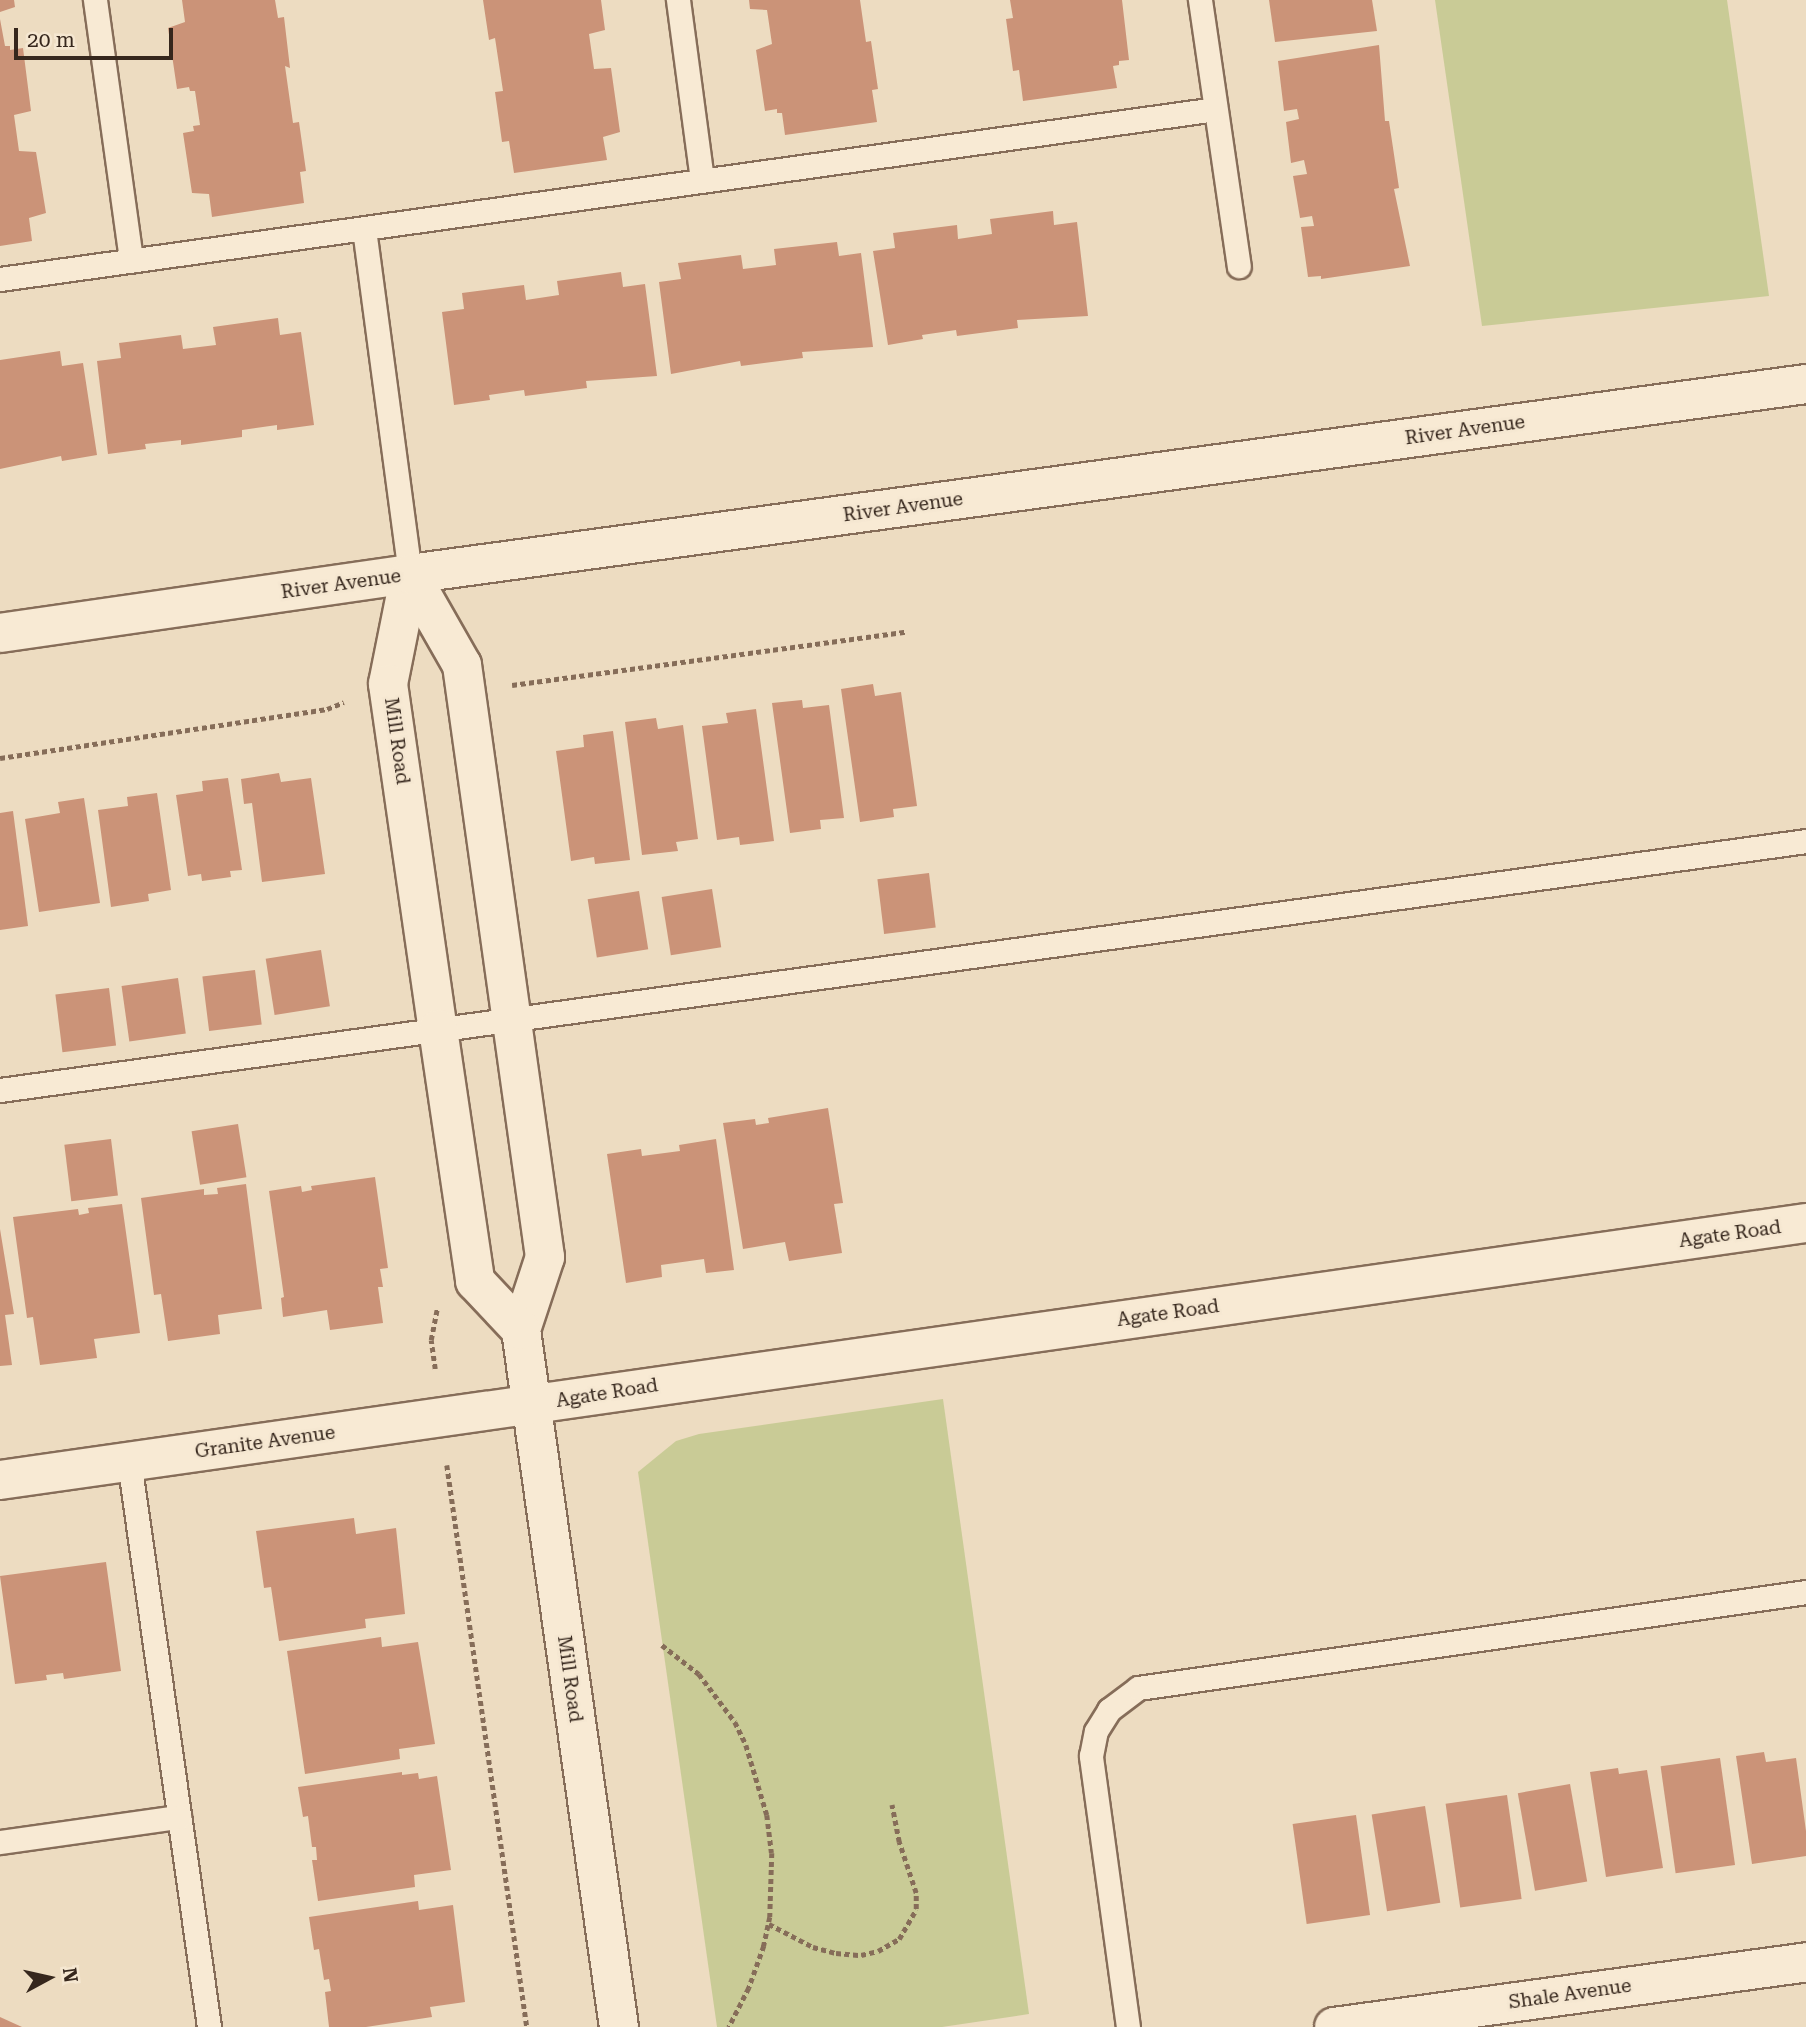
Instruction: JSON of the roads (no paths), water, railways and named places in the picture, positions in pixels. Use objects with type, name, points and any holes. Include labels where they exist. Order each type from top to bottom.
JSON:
[{"type":"street","name":"River Avenue","points":[[0,633],[410,574],[1806,384]]},
{"type":"street","name":"Mill Road","points":[[410,574],[462,666],[545,1257],[521,1330],[619,2027]]},
{"type":"street","name":"Mill Road","points":[[410,574],[388,684],[438,1029],[475,1281],[521,1330]]},
{"type":"street","name":"Agate Road","points":[[531,1404],[1806,1223]]},
{"type":"street","name":"Granite Avenue","points":[[0,1480],[531,1404]]},
{"type":"street","name":"Shale Avenue","points":[[1334,2027],[1806,1962]]},
{"type":"lane","points":[[95,0],[131,261]]},
{"type":"lane","points":[[678,0],[702,180]]},
{"type":"lane","points":[[1200,0],[1239,265]]},
{"type":"lane","points":[[0,279],[1215,109]]},
{"type":"lane","points":[[364,229],[410,574]]},
{"type":"lane","points":[[0,1090],[1806,841]]},
{"type":"lane","points":[[129,1461],[209,2027]]},
{"type":"lane","points":[[1128,2027],[1091,1756],[1096,1731],[1109,1710],[1138,1688],[1806,1592]]},
{"type":"lane","points":[[0,1842],[179,1816]]}]
